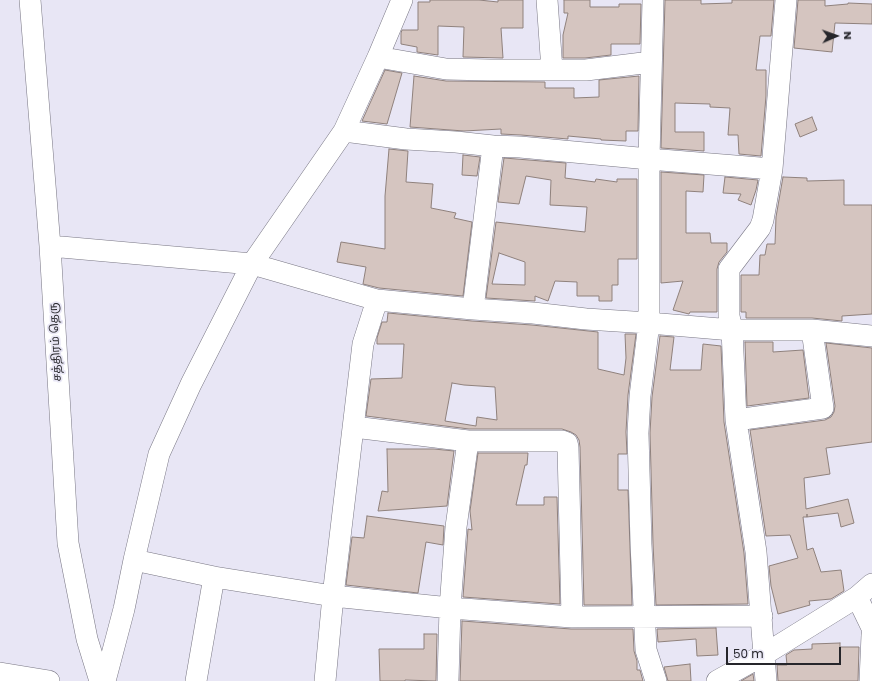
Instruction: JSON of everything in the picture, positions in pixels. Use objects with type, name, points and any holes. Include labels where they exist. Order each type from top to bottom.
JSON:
[{"type":"street","name":"சத்திரம் தெரு","points":[[30,0],[50,246],[68,543],[87,639],[100,681]]},
{"type":"street","points":[[105,681],[124,609],[159,454],[191,384],[252,264],[344,131],[402,0]]},
{"type":"street","points":[[547,0],[552,70]]},
{"type":"street","points":[[654,0],[649,160],[649,323],[640,396],[638,433],[646,650],[656,681]]},
{"type":"street","points":[[766,681],[756,552],[736,420],[732,330],[729,316],[729,269],[760,228],[764,220],[772,169],[786,0]]},
{"type":"street","points":[[378,57],[446,69],[586,70],[651,62]]},
{"type":"street","points":[[344,131],[406,139],[520,147],[649,160],[772,169]]},
{"type":"street","points":[[473,309],[493,146]]},
{"type":"street","points":[[50,246],[252,264],[377,300],[586,319],[732,330],[812,330],[872,336]]},
{"type":"street","points":[[325,681],[333,596],[363,344],[377,300]]},
{"type":"street","points":[[736,420],[823,408],[812,330]]},
{"type":"street","points":[[354,427],[468,441],[562,441],[567,443],[572,617]]},
{"type":"street","points":[[448,681],[450,608],[456,527],[468,441]]},
{"type":"street","points":[[134,560],[214,577],[333,596],[450,608],[572,617],[762,616]]},
{"type":"street","points":[[196,681],[214,577]]},
{"type":"street","points":[[717,681],[765,654],[865,591],[872,628]]},
{"type":"street","points":[[870,681],[872,634]]},
{"type":"street","points":[[0,673],[49,681]]},
{"type":"building","points":[[430,0],[479,0],[498,2],[498,0],[523,0],[523,28],[501,28],[503,58],[463,57],[464,27],[438,26],[438,55],[417,52],[417,47],[401,44],[401,33],[402,30],[418,30],[418,2],[430,2]]},
{"type":"building","points":[[564,0],[590,0],[590,7],[619,7],[619,4],[641,4],[640,44],[611,44],[611,55],[585,58],[563,58],[563,35],[568,13],[564,13]]},
{"type":"building","points":[[665,0],[701,0],[701,4],[732,3],[732,0],[774,0],[771,36],[760,36],[756,70],[766,70],[766,96],[761,156],[739,154],[738,135],[728,135],[730,108],[710,107],[710,104],[675,103],[675,132],[704,132],[704,151],[661,148]]},
{"type":"building","points":[[798,0],[825,0],[825,6],[848,3],[872,4],[872,24],[835,23],[832,52],[794,48]]},
{"type":"building","points":[[385,70],[402,73],[387,124],[362,121]]},
{"type":"building","points":[[414,76],[446,81],[545,82],[545,88],[574,88],[574,98],[599,97],[599,80],[639,76],[638,131],[626,131],[626,141],[568,136],[568,139],[501,134],[501,129],[464,131],[410,127]]},
{"type":"building","points":[[812,117],[817,130],[800,137],[795,124]]},
{"type":"building","points":[[389,149],[408,151],[406,182],[433,184],[431,208],[456,213],[454,218],[472,222],[463,296],[379,288],[363,284],[366,267],[337,262],[341,242],[385,249],[385,196]]},
{"type":"building","points":[[463,155],[480,157],[477,176],[462,175]]},
{"type":"building","points":[[504,158],[566,163],[565,178],[595,182],[596,179],[617,182],[617,179],[637,179],[637,259],[618,259],[618,285],[612,285],[612,301],[599,301],[599,296],[577,296],[577,282],[555,281],[548,301],[535,296],[535,301],[486,298],[496,222],[585,232],[587,207],[550,205],[551,180],[526,176],[519,204],[498,202]],"holes":[[[499,253],[525,262],[525,285],[492,284]]]},
{"type":"building","points":[[661,172],[704,175],[703,192],[686,191],[686,233],[710,233],[711,243],[727,243],[727,252],[719,262],[717,269],[717,312],[690,312],[689,314],[673,310],[683,281],[661,283]]},
{"type":"building","points":[[725,177],[758,180],[751,205],[738,200],[741,194],[723,193]]},
{"type":"building","points":[[783,177],[807,178],[807,181],[844,180],[844,205],[872,205],[872,314],[842,316],[842,321],[812,318],[746,318],[746,312],[741,312],[741,275],[759,275],[760,255],[765,255],[767,244],[775,244],[776,217]]},
{"type":"building","points":[[388,313],[598,332],[598,369],[624,375],[626,358],[625,334],[636,334],[628,395],[626,432],[627,454],[618,454],[618,490],[628,490],[632,605],[584,605],[580,447],[579,440],[576,435],[562,429],[469,429],[366,416],[371,379],[402,378],[404,344],[377,344],[377,338],[382,322],[387,322]],"holes":[[[452,383],[495,387],[497,420],[477,417],[476,426],[445,421]]]},
{"type":"building","points":[[660,336],[674,337],[670,370],[701,370],[703,344],[721,346],[724,422],[744,553],[748,604],[656,605],[650,433],[652,397]]},
{"type":"building","points":[[745,342],[773,342],[773,352],[803,350],[809,398],[747,406]]},
{"type":"building","points":[[826,343],[872,348],[872,442],[826,448],[830,474],[804,478],[806,509],[848,499],[854,523],[841,527],[838,513],[803,517],[807,550],[813,548],[821,572],[841,570],[844,591],[831,599],[809,601],[810,605],[778,614],[771,586],[769,566],[798,558],[790,535],[766,536],[750,430],[825,420],[831,417],[835,406]]},
{"type":"building","points":[[387,449],[434,449],[454,451],[447,506],[378,511],[382,491],[388,492]]},
{"type":"building","points":[[478,453],[528,453],[527,465],[525,465],[516,505],[544,505],[544,497],[557,497],[560,604],[463,597],[468,529],[472,530],[470,511]]},
{"type":"building","points":[[367,516],[444,526],[443,545],[426,542],[418,593],[346,585],[352,537],[364,538]]},
{"type":"building","points":[[462,621],[571,629],[633,629],[637,670],[640,670],[643,681],[460,681]]},
{"type":"building","points":[[716,628],[718,655],[697,656],[696,639],[658,642],[657,629]]},
{"type":"building","points":[[424,634],[437,634],[436,681],[380,681],[379,649],[424,649]]},
{"type":"building","points":[[840,643],[840,647],[859,647],[858,681],[778,681],[777,665],[787,665],[786,655],[794,650],[812,649],[812,644]]},
{"type":"building","points":[[690,664],[691,681],[668,681],[664,667]]},
{"type":"building","points":[[753,674],[754,681],[741,681]]}]
